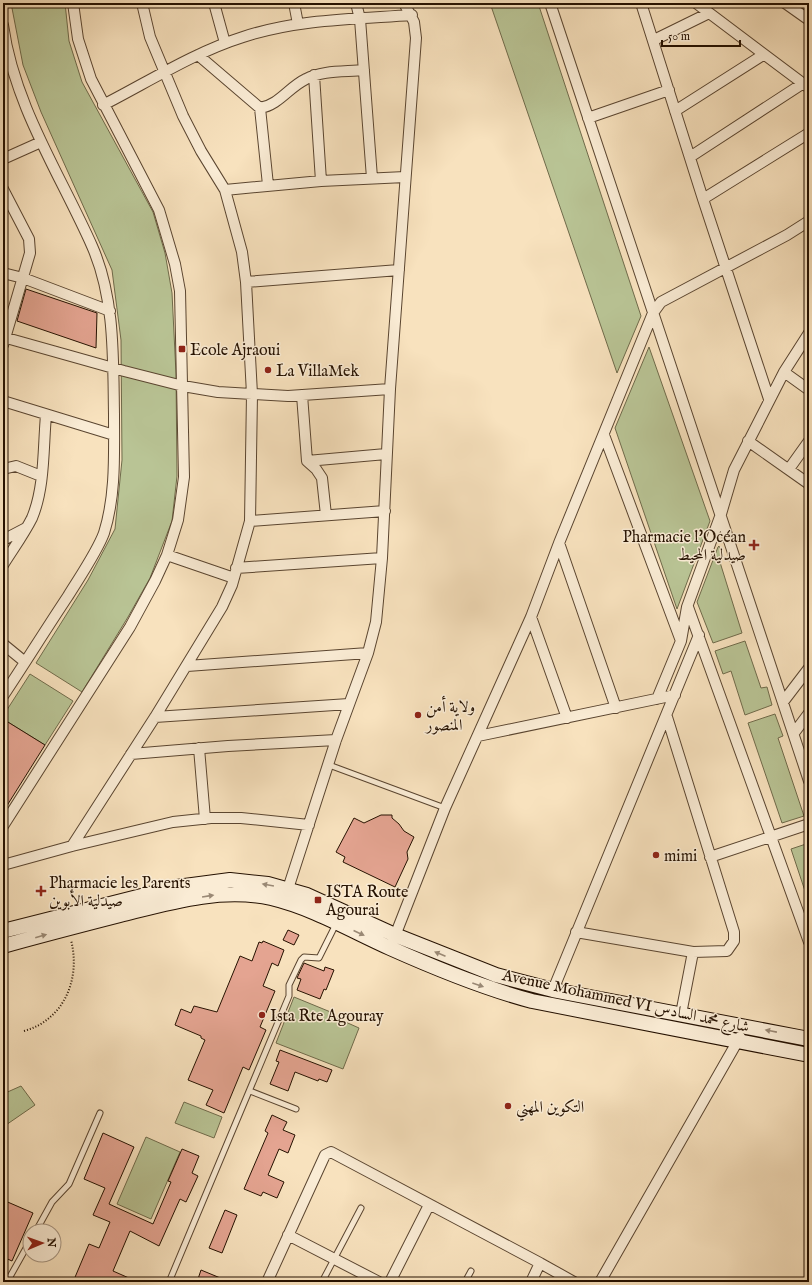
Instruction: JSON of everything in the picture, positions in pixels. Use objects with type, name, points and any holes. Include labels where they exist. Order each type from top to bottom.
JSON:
[{"type":"main road","name":"Avenue Mohammed VI شارع محمد السادس","points":[[3,931],[177,887],[212,881],[268,884],[285,896],[336,923],[496,975],[553,990],[809,1039]]},
{"type":"main road","name":"Avenue Mohammed VI شارع محمد السادس","points":[[3,946],[146,908],[216,895],[285,896],[330,905],[392,942],[474,984],[532,1001],[809,1055]]},
{"type":"street","points":[[3,826],[130,627],[155,581],[167,555],[178,520],[184,477],[180,291],[168,236],[160,210],[91,79],[78,39],[73,3]]},
{"type":"street","points":[[72,846],[155,717],[222,607],[235,573],[250,521],[252,394],[246,282],[237,231],[225,190],[201,151],[164,74],[150,37],[142,3]]},
{"type":"street","points":[[214,3],[225,43]]},
{"type":"street","points":[[294,3],[298,24]]},
{"type":"street","points":[[356,3],[360,19],[372,178]]},
{"type":"street","points":[[285,896],[336,740],[368,653],[376,622],[385,511],[386,454],[390,389],[416,38],[412,15],[404,3]]},
{"type":"street","points":[[550,3],[784,702],[809,781]]},
{"type":"street","points":[[641,3],[654,40],[703,199],[769,398]]},
{"type":"street","points":[[690,157],[806,86],[696,3]]},
{"type":"street","points":[[785,3],[809,20]]},
{"type":"street","points":[[654,40],[709,12]]},
{"type":"street","points":[[104,105],[198,55],[245,36],[298,24],[412,15]]},
{"type":"street","points":[[3,25],[9,58],[21,95],[41,142],[92,247],[102,274],[110,311],[114,435],[113,485],[109,512],[103,534],[81,576],[3,696]]},
{"type":"street","points":[[198,55],[260,108],[268,185]]},
{"type":"street","points":[[675,111],[763,55]]},
{"type":"street","points":[[260,108],[272,105],[296,85],[314,75],[364,70]]},
{"type":"street","points":[[314,75],[321,181]]},
{"type":"street","points":[[588,118],[669,90]]},
{"type":"street","points":[[703,199],[809,133]]},
{"type":"street","points":[[3,159],[41,142]]},
{"type":"street","points":[[225,190],[321,181],[405,177]]},
{"type":"street","points":[[3,189],[29,239],[30,253],[4,340],[183,386],[218,392],[302,395],[390,389]]},
{"type":"street","points":[[392,942],[445,808],[531,617],[559,543],[653,313],[660,302],[788,235],[809,221]]},
{"type":"street","points":[[246,282],[399,270]]},
{"type":"street","points":[[3,272],[23,278],[110,311]]},
{"type":"street","points":[[657,699],[680,641],[687,607],[721,514],[734,470],[769,398],[809,333]]},
{"type":"street","points":[[784,372],[809,390]]},
{"type":"street","points":[[302,395],[306,461],[316,469],[322,478],[326,515]]},
{"type":"street","points":[[3,401],[114,435]]},
{"type":"street","points":[[3,565],[27,528],[36,506],[41,476],[46,415]]},
{"type":"street","points":[[604,435],[680,641]]},
{"type":"street","points":[[748,441],[809,484]]},
{"type":"street","points":[[789,469],[809,441]]},
{"type":"street","points":[[306,461],[386,454]]},
{"type":"street","points":[[3,469],[16,466],[41,476]]},
{"type":"street","points":[[250,521],[385,511]]},
{"type":"street","points":[[3,540],[27,528]]},
{"type":"street","points":[[559,543],[616,708]]},
{"type":"street","points":[[167,555],[235,573],[382,558]]},
{"type":"street","points":[[687,607],[699,635],[809,942]]},
{"type":"street","points":[[531,617],[567,718]]},
{"type":"street","points":[[553,990],[699,635]]},
{"type":"street","points":[[3,644],[25,662]]},
{"type":"street","points":[[187,666],[368,653]]},
{"type":"street","points":[[784,702],[809,668]]},
{"type":"street","points":[[478,736],[675,695]]},
{"type":"street","points":[[155,717],[349,704]]},
{"type":"street","points":[[794,733],[809,713]]},
{"type":"street","points":[[576,932],[693,952],[727,951],[734,941],[734,932],[666,717]]},
{"type":"street","points":[[131,754],[199,748],[336,740]]},
{"type":"street","points":[[199,748],[205,819]]},
{"type":"street","points":[[3,865],[72,846],[173,822],[241,818],[309,825]]},
{"type":"street","points":[[710,857],[809,824]]},
{"type":"street","points":[[681,1014],[693,952]]},
{"type":"street","points":[[600,1282],[746,1027]]},
{"type":"street","points":[[269,1281],[288,1235],[325,1155],[331,1152],[574,1282]]},
{"type":"street","points":[[390,1282],[429,1204]]},
{"type":"street","points":[[288,1235],[378,1282]]},
{"type":"street","points":[[531,1282],[540,1264]]},
{"type":"lane","points":[[329,765],[445,808]]},
{"type":"lane","points":[[169,1282],[289,996],[289,985],[301,960],[304,957],[319,958],[336,923]]},
{"type":"lane","points":[[250,1091],[296,1109]]},
{"type":"lane","points":[[40,1223],[52,1202],[69,1184],[100,1113]]},
{"type":"lane","points":[[322,1282],[361,1208]]},
{"type":"lane","points":[[7,1282],[22,1255]]},
{"type":"lane","points":[[464,1282],[471,1271]]},
{"type":"path","points":[[24,1032],[37,1028],[48,1020],[64,1001],[71,987],[74,972],[74,954],[68,928]]},
{"type":"green space","points":[[11,3],[65,3],[69,41],[82,82],[153,212],[165,253],[172,293],[176,374],[177,476],[172,521],[150,578],[82,692],[36,663],[88,580],[115,529],[122,460],[121,340],[112,270],[41,112],[23,65]]},
{"type":"green space","points":[[490,3],[538,3],[641,316],[617,373]]},
{"type":"green space","points":[[649,347],[710,521],[677,609],[615,428]]},
{"type":"green space","points":[[719,546],[723,557],[719,559],[742,633],[713,643],[697,602]]},
{"type":"green space","points":[[745,641],[761,688],[767,687],[772,705],[745,715],[731,671],[723,674],[715,651]]},
{"type":"green space","points":[[30,674],[73,701],[45,745],[3,719],[3,716]]},
{"type":"green space","points":[[775,714],[783,736],[778,738],[804,816],[782,823],[748,723]]},
{"type":"green space","points":[[809,843],[809,903],[791,849]]},
{"type":"green space","points":[[294,997],[333,1013],[332,1016],[359,1028],[343,1069],[276,1043]]},
{"type":"green space","points":[[21,1086],[35,1105],[3,1127],[3,1094]]},
{"type":"green space","points":[[184,1102],[222,1117],[214,1138],[175,1123]]},
{"type":"green space","points":[[146,1137],[180,1152],[151,1219],[117,1204]]},
{"type":"building","points":[[26,289],[97,313],[96,348],[17,321]]},
{"type":"building","points":[[3,719],[45,745],[3,812]]},
{"type":"building","points":[[381,815],[392,815],[392,818],[404,831],[414,837],[407,852],[408,859],[395,887],[343,862],[345,857],[336,852],[354,818],[364,823]]},
{"type":"building","points":[[288,930],[299,935],[294,945],[283,940]]},
{"type":"building","points":[[263,941],[284,950],[278,966],[272,963],[263,986],[275,991],[260,1027],[266,1030],[249,1070],[243,1067],[224,1113],[206,1105],[213,1090],[188,1080],[205,1040],[201,1038],[201,1036],[175,1025],[181,1009],[191,1013],[194,1006],[217,1012],[240,956],[252,961],[259,942],[262,943]]},
{"type":"building","points":[[304,963],[324,971],[325,967],[334,970],[326,990],[324,989],[320,999],[297,990],[301,979],[297,978]]},
{"type":"building","points":[[280,1050],[332,1070],[327,1082],[319,1079],[318,1081],[295,1072],[288,1091],[270,1084],[279,1062],[276,1061]]},
{"type":"building","points":[[272,1115],[287,1122],[283,1130],[295,1135],[288,1153],[279,1149],[268,1175],[284,1182],[277,1198],[263,1192],[261,1196],[244,1189],[268,1133],[265,1131]]},
{"type":"building","points":[[103,1133],[134,1147],[109,1204],[153,1224],[171,1182],[168,1181],[182,1149],[199,1156],[192,1173],[198,1176],[186,1202],[180,1199],[159,1246],[130,1231],[113,1271],[138,1282],[73,1282],[89,1244],[99,1248],[110,1222],[93,1215],[105,1188],[84,1179]]},
{"type":"building","points":[[3,1200],[33,1213],[29,1223],[22,1223],[22,1238],[12,1261],[3,1257]]},
{"type":"building","points":[[225,1210],[237,1215],[222,1253],[209,1248]]},
{"type":"building","points":[[201,1270],[230,1282],[197,1282]]},
{"type":"place","name":"Ecole Ajraoui","points":[[182,349]]},
{"type":"place","name":"La VillaMek","points":[[268,370]]},
{"type":"place","name":"Pharmacie l'Océan صيدلية المحيط","points":[[754,545]]},
{"type":"place","name":"ولاية أمن المنصور","points":[[418,715]]},
{"type":"place","name":"mimi","points":[[656,855]]},
{"type":"place","name":"Pharmacie les Parents صيدلية الأبوين","points":[[41,891]]},
{"type":"place","name":"ISTA Route Agourai","points":[[318,900]]},
{"type":"place","name":"Ista Rte Agouray","points":[[262,1015]]},
{"type":"place","name":"التكوين المهني","points":[[508,1106]]}]
